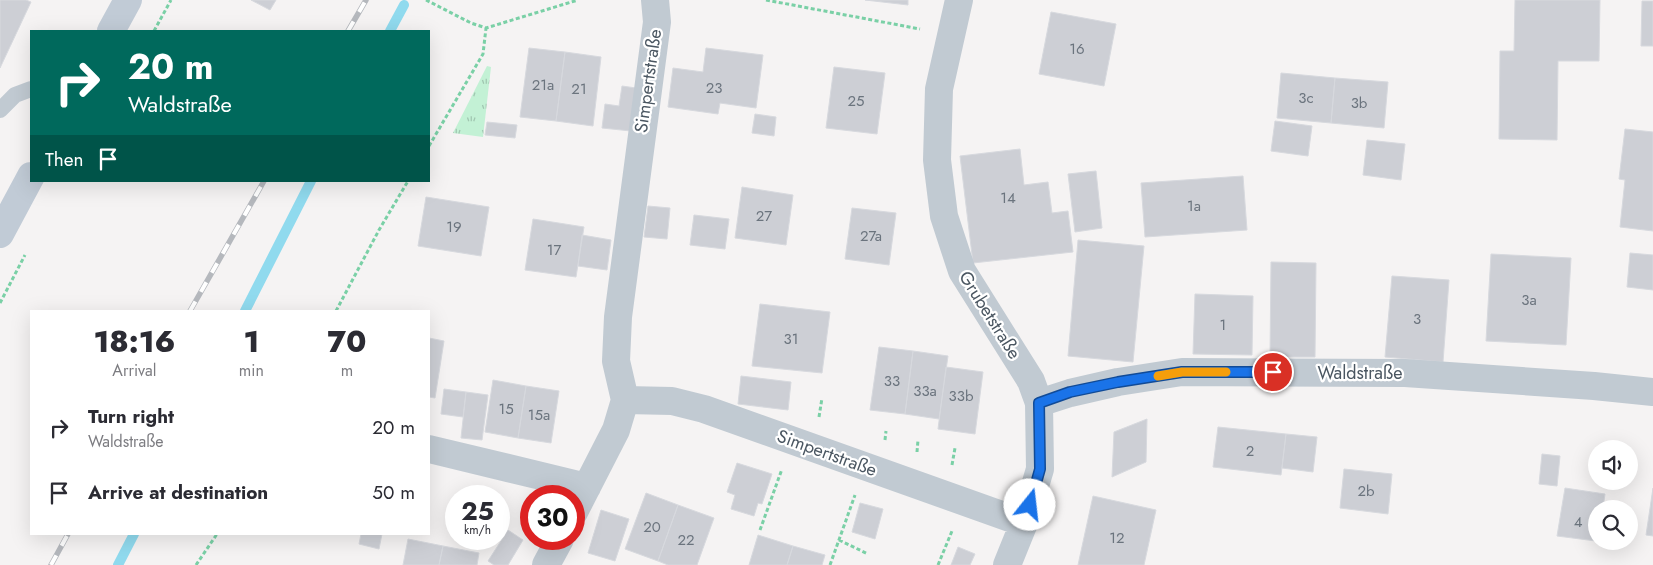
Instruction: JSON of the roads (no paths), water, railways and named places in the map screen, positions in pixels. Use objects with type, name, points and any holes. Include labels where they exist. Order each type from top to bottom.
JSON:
[{"type":"street","points":[[111,30],[128,0]]},
{"type":"street","name":"Simpertstraße","points":[[585,491],[616,430],[625,400],[616,361],[618,317],[657,22],[655,0]]},
{"type":"street","name":"Grubetstraße","points":[[960,0],[950,35],[939,89],[937,160],[944,216],[962,271],[1031,381],[1039,403],[1040,469],[1024,523],[1007,565]]},
{"type":"street","points":[[0,234],[30,178]]},
{"type":"street","name":"Waldstraße","points":[[1039,403],[1070,392],[1182,372],[1404,372],[1653,392]]},
{"type":"street","name":"Simpertstraße","points":[[625,400],[672,401],[704,409],[1024,523]]},
{"type":"street","points":[[430,449],[587,487]]},
{"type":"street","points":[[546,565],[554,550]]},
{"type":"lane","points":[[0,110],[15,95],[30,89]]},
{"type":"waterway","points":[[391,30],[404,5]]},
{"type":"waterway","points":[[246,310],[310,182]]},
{"type":"waterway","points":[[118,565],[133,535]]},
{"type":"railway","points":[[349,30],[366,0]]},
{"type":"railway","points":[[191,310],[263,182]]},
{"type":"railway","points":[[51,565],[67,535]]}]
